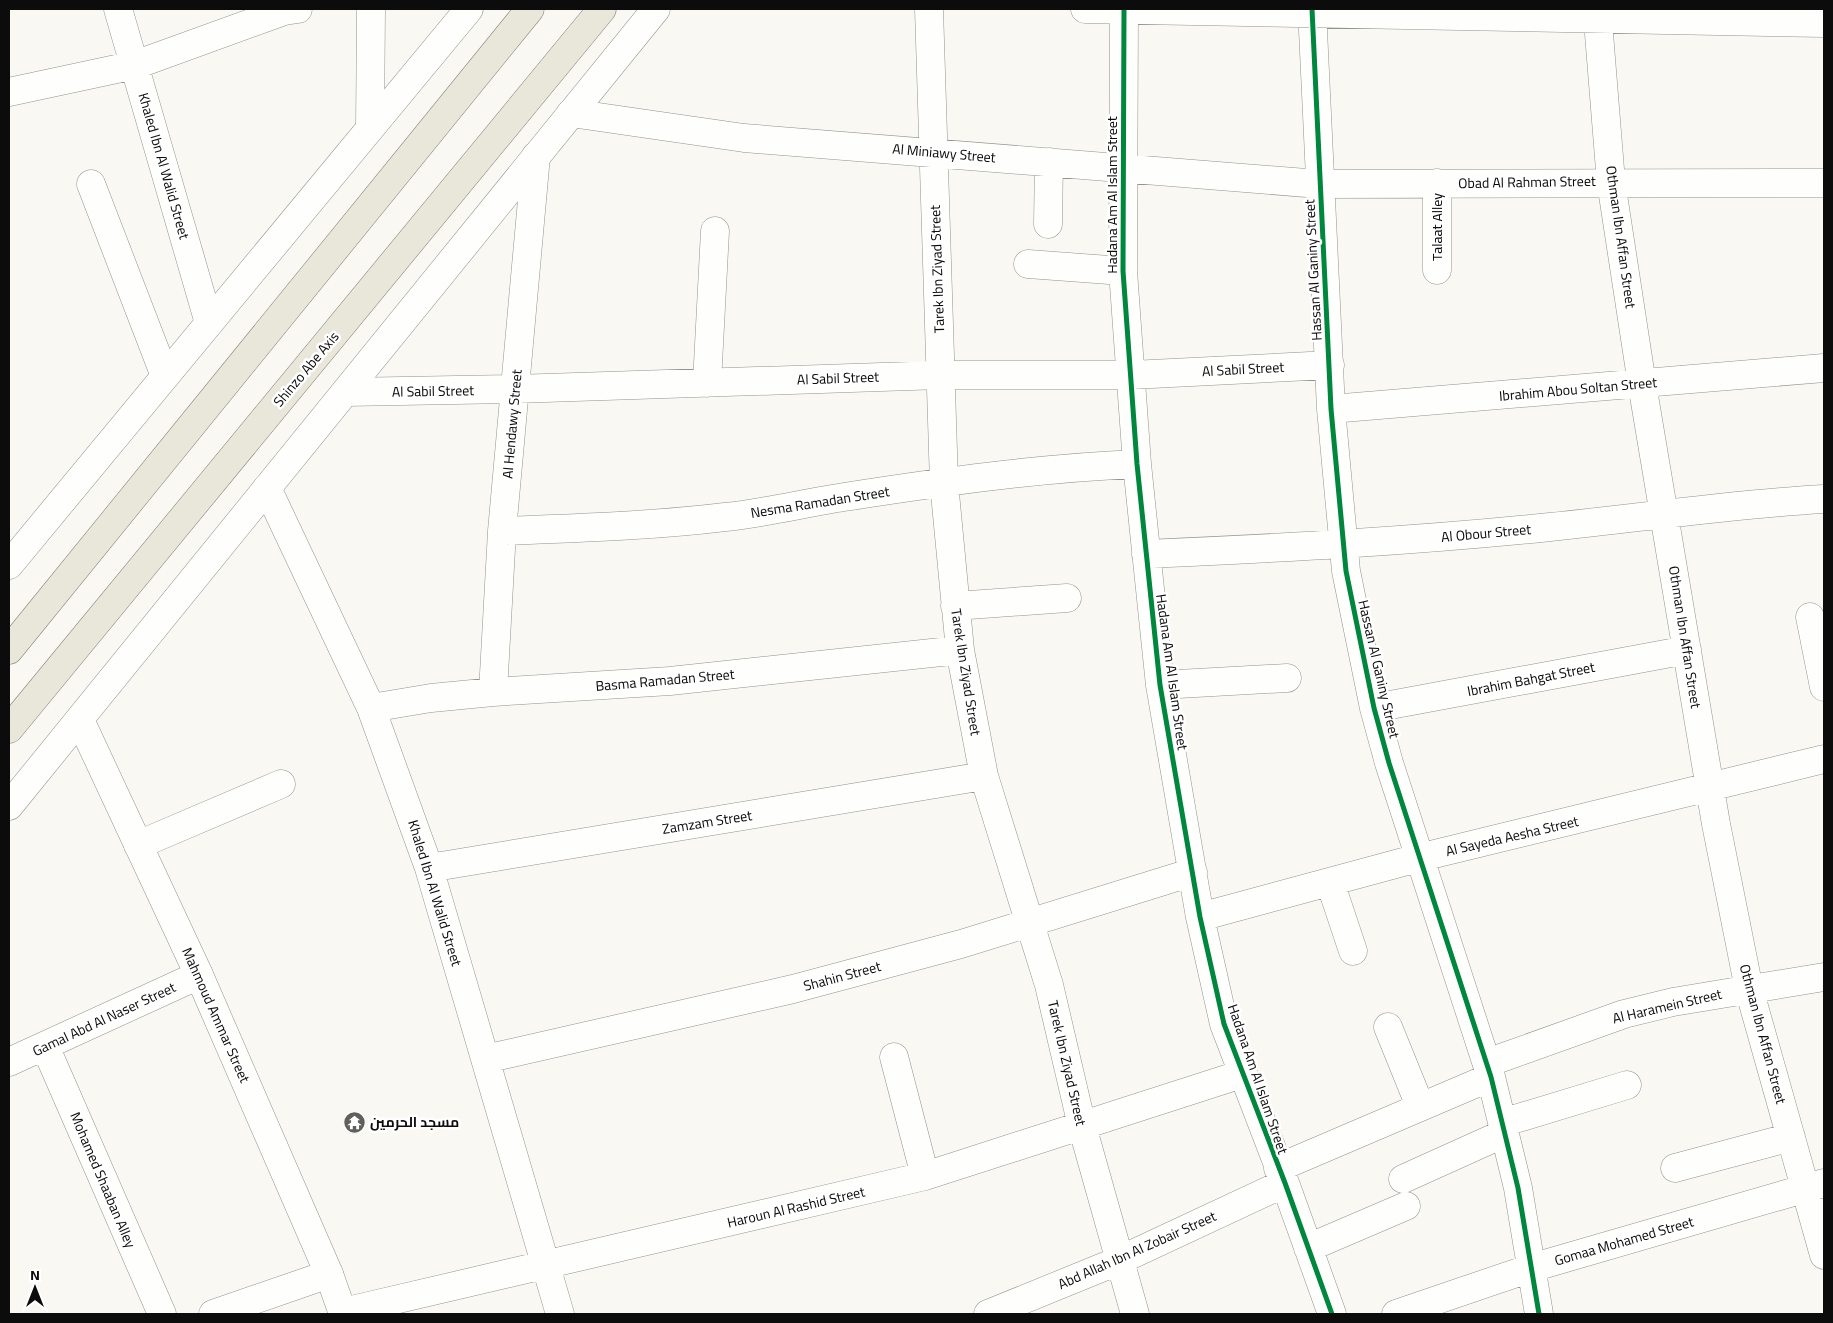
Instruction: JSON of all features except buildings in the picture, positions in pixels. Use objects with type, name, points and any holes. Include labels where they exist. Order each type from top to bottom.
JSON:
[{"type":"main road","points":[[9,650],[530,9]]},
{"type":"main road","name":"Shinzo Abe Axis","points":[[9,729],[602,9]]},
{"type":"street","name":"Khaled Ibn Al Walid Street","points":[[118,9],[209,323]]},
{"type":"street","points":[[9,92],[135,65],[284,11],[298,9]]},
{"type":"street","points":[[370,128],[371,9]]},
{"type":"street","points":[[9,565],[469,9]]},
{"type":"street","points":[[9,806],[656,9]]},
{"type":"street","name":"Tarek Ibn Ziyad Street","points":[[928,9],[944,483],[960,650],[984,776],[1049,985],[1082,1126],[1118,1261],[1135,1314]]},
{"type":"street","points":[[1085,9],[1597,13],[1824,23]]},
{"type":"street","name":"Hadana Am Al Islam Street","points":[[1124,10],[1123,271],[1137,464],[1160,685],[1200,917],[1224,1024],[1282,1175],[1332,1314]]},
{"type":"street","name":"Hassan Al Ganiny Street","points":[[1312,11],[1331,409],[1346,571],[1374,708],[1418,858],[1489,1070],[1518,1188],[1538,1314]]},
{"type":"street","name":"Othman Ibn Affan Street","points":[[1597,13],[1611,182],[1642,384],[1716,824],[1749,989],[1791,1137],[1814,1186],[1824,1255]]},
{"type":"street","name":"Al Miniawy Street","points":[[571,114],[744,138],[1319,184]]},
{"type":"street","name":"Al Hendawy Street","points":[[493,692],[502,531],[536,156]]},
{"type":"street","points":[[1048,224],[1049,162]]},
{"type":"street","name":"Talaat Alley","points":[[1437,183],[1437,270]]},
{"type":"street","name":"Obad Al Rahman Street","points":[[1319,184],[1824,183]]},
{"type":"street","points":[[91,184],[166,376]]},
{"type":"street","points":[[708,382],[715,231]]},
{"type":"street","points":[[1028,264],[1123,271]]},
{"type":"street","name":"Al Sabil Street","points":[[346,392],[515,389],[941,375],[1131,375],[1330,365]]},
{"type":"street","name":"Ibrahim Abou Soltan Street","points":[[1331,409],[1824,368]]},
{"type":"street","name":"Nesma Ramadan Street","points":[[502,531],[602,527],[726,517],[944,483],[1086,466],[1137,464]]},
{"type":"street","name":"Khaled Ibn Al Walid Street","points":[[267,488],[371,708],[429,868],[560,1314]]},
{"type":"street","name":"Al Obour Street","points":[[1146,554],[1343,545],[1550,527],[1665,513],[1824,499]]},
{"type":"street","points":[[955,606],[1067,598]]},
{"type":"street","points":[[1810,617],[1824,687]]},
{"type":"street","name":"Basma Ramadan Street","points":[[371,708],[431,698],[493,692],[670,682],[960,650]]},
{"type":"street","name":"Ibrahim Bahgat Street","points":[[1374,708],[1687,650]]},
{"type":"street","points":[[1160,685],[1287,678]]},
{"type":"street","name":"Mahmoud Ammar Street","points":[[80,720],[199,975],[329,1274],[343,1313]]},
{"type":"street","name":"Al Sayeda Aesha Street","points":[[1200,917],[1418,858],[1824,759]]},
{"type":"street","name":"Zamzam Street","points":[[429,868],[984,776]]},
{"type":"street","points":[[138,845],[282,784]]},
{"type":"street","name":"Shahin Street","points":[[485,1059],[793,989],[1030,922],[1193,872]]},
{"type":"street","points":[[1330,882],[1353,950]]},
{"type":"street","name":"Gamal Abd Al Naser Street","points":[[9,1062],[199,975]]},
{"type":"street","name":"Al Haramein Street","points":[[1282,1175],[1489,1070],[1624,1014],[1673,1002],[1824,977]]},
{"type":"street","points":[[1388,1027],[1420,1106]]},
{"type":"street","name":"Mohamed Shaaban Alley","points":[[45,1046],[162,1314]]},
{"type":"street","points":[[894,1057],[925,1176]]},
{"type":"street","name":"Haroun Al Rashid Street","points":[[343,1313],[925,1176],[1242,1074]]},
{"type":"street","points":[[1403,1178],[1503,1128],[1627,1084]]},
{"type":"street","points":[[1674,1168],[1791,1137]]},
{"type":"street","name":"Abd Allah Ibn Al Zobair Street","points":[[988,1314],[1118,1261],[1282,1175]]},
{"type":"street","name":"Gomaa Mohamed Street","points":[[1396,1314],[1531,1268],[1814,1186]]},
{"type":"street","points":[[1308,1248],[1406,1206]]},
{"type":"street","points":[[213,1314],[329,1274]]},
{"type":"cycle path","points":[[1124,9],[1123,271],[1137,464],[1160,685],[1200,917],[1224,1024],[1285,1183],[1332,1314]]},
{"type":"cycle path","points":[[1312,9],[1331,409],[1346,571],[1374,708],[1389,763],[1491,1077],[1518,1188],[1539,1314]]},
{"type":"place","name":"مسجد الحرمين","points":[[354,1122]]}]
